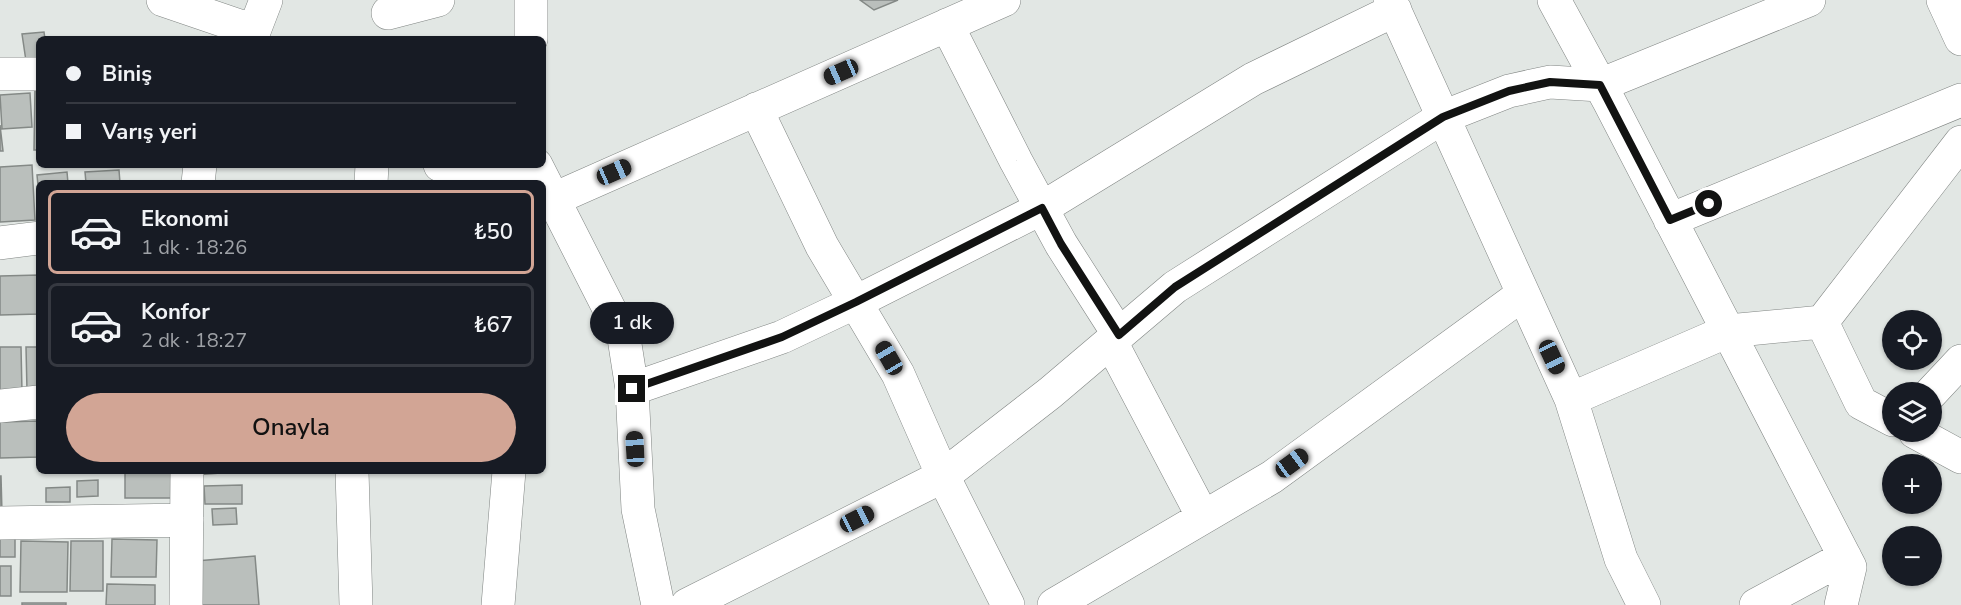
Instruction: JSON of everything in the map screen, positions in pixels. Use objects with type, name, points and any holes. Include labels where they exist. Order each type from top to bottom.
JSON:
[{"type":"street","points":[[163,0],[253,35],[266,0]]},
{"type":"street","points":[[386,17],[438,0]]},
{"type":"street","points":[[531,0],[531,36]]},
{"type":"street","points":[[546,185],[756,109],[1004,0]]},
{"type":"street","points":[[1554,0],[1850,567],[1841,605]]},
{"type":"street","points":[[687,605],[943,476],[1050,393],[1175,287],[1443,117],[1509,91],[1550,82],[1600,85],[1809,0]]},
{"type":"street","points":[[1943,0],[1961,39]]},
{"type":"street","points":[[632,389],[782,337],[856,302],[1042,208],[1253,80],[1393,5],[1571,399],[1621,560],[1644,605]]},
{"type":"street","points":[[948,25],[1061,244],[1115,339],[1203,518]]},
{"type":"street","points":[[0,74],[36,74]]},
{"type":"street","points":[[1670,220],[1961,100]]},
{"type":"street","points":[[756,109],[822,246],[898,374],[943,476],[1008,605]]},
{"type":"street","points":[[1571,399],[1728,331],[1822,322],[1961,142]]},
{"type":"street","points":[[455,168],[513,180]]},
{"type":"street","points":[[546,193],[624,338],[632,389],[638,509],[658,605]]},
{"type":"street","points":[[0,243],[36,238]]},
{"type":"street","points":[[1054,605],[1272,477],[1523,294]]},
{"type":"street","points":[[1822,322],[1861,403],[1882,414]]},
{"type":"street","points":[[1941,382],[1961,361]]},
{"type":"street","points":[[0,406],[36,402]]},
{"type":"street","points":[[1933,442],[1961,457]]},
{"type":"street","points":[[186,605],[187,474]]},
{"type":"street","points":[[352,474],[356,605]]},
{"type":"street","points":[[498,605],[509,474]]},
{"type":"street","points":[[0,523],[187,520]]},
{"type":"street","points":[[1756,605],[1845,557]]},
{"type":"building","points":[[860,0],[898,0],[874,10]]},
{"type":"building","points":[[44,32],[45,36],[36,36],[36,59],[26,61],[22,34]]},
{"type":"building","points":[[35,89],[36,150],[34,150]]},
{"type":"building","points":[[30,93],[32,127],[2,129],[0,95]]},
{"type":"building","points":[[0,125],[3,151],[0,151]]},
{"type":"building","points":[[32,165],[35,220],[0,222],[0,167]]},
{"type":"building","points":[[119,170],[120,180],[86,180],[85,172]]},
{"type":"building","points":[[67,172],[68,180],[37,180],[37,175]]},
{"type":"building","points":[[36,275],[36,314],[0,315],[0,276]]},
{"type":"building","points":[[0,347],[21,347],[22,392],[0,392]]},
{"type":"building","points":[[26,347],[36,347],[36,391],[27,391]]},
{"type":"building","points":[[36,421],[36,457],[0,458],[0,422]]},
{"type":"building","points":[[125,474],[174,474],[174,498],[125,498]]},
{"type":"building","points":[[1,476],[2,513],[0,513]]},
{"type":"building","points":[[98,480],[98,496],[77,497],[77,481]]},
{"type":"building","points":[[242,485],[242,504],[205,504],[204,486]]},
{"type":"building","points":[[70,487],[70,502],[46,502],[46,488]]},
{"type":"building","points":[[236,508],[237,524],[213,525],[212,509]]},
{"type":"building","points":[[0,534],[15,535],[15,557],[0,557]]},
{"type":"building","points":[[112,539],[157,540],[156,577],[111,577]]},
{"type":"building","points":[[21,541],[68,542],[67,592],[20,592]]},
{"type":"building","points":[[71,541],[103,541],[103,591],[70,591]]},
{"type":"building","points":[[255,556],[259,605],[200,605],[196,561]]},
{"type":"building","points":[[0,566],[11,566],[11,596],[0,596]]},
{"type":"building","points":[[107,584],[155,585],[155,605],[106,605]]},
{"type":"building","points":[[22,603],[66,603],[66,605],[22,605]]},
{"type":"route","points":[[632,389],[782,337],[1042,208],[1061,244],[1119,335],[1175,287],[1443,117],[1509,91],[1550,82],[1600,85],[1670,220],[1709,204]]}]
